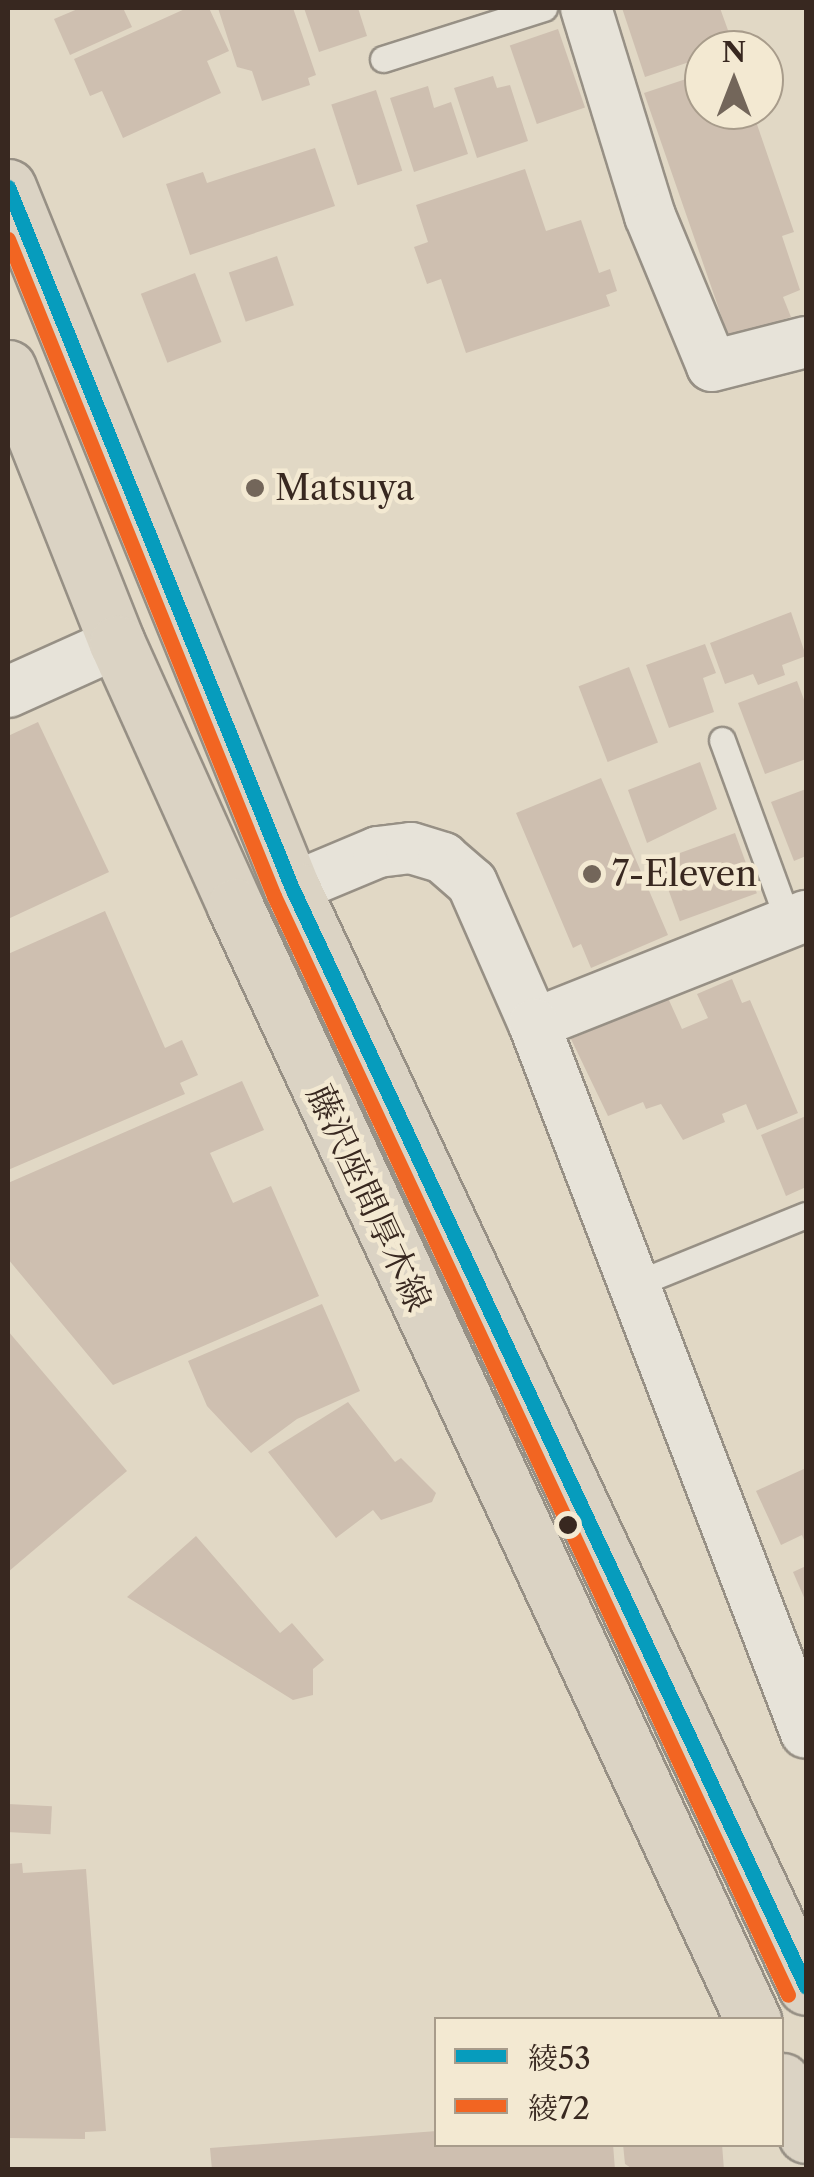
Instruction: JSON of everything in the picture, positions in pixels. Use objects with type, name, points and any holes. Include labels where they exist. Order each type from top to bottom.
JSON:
[{"type":"main road","name":"藤沢座間厚木線","points":[[8,187],[292,888],[806,1987]]},
{"type":"main road","name":"藤沢座間厚木線","points":[[8,368],[117,642],[752,2017]]},
{"type":"main road","points":[[784,2085],[806,2134]]},
{"type":"street","points":[[586,8],[650,216],[712,366],[806,342]]},
{"type":"street","points":[[8,692],[117,642]]},
{"type":"street","points":[[292,888],[378,852],[411,848],[442,858],[472,883],[534,1024],[806,1732]]},
{"type":"street","points":[[534,1024],[798,919]]},
{"type":"lane","points":[[383,59],[544,8]]},
{"type":"lane","points":[[722,740],[798,919]]},
{"type":"lane","points":[[636,1284],[806,1215]]},
{"type":"building","points":[[80,8],[123,8],[132,27],[70,55],[54,19]]},
{"type":"building","points":[[187,8],[209,8],[229,51],[207,61],[221,93],[123,138],[102,91],[90,96],[74,59]]},
{"type":"building","points":[[218,8],[293,8],[316,75],[308,78],[310,85],[262,101],[252,71],[237,67]]},
{"type":"building","points":[[304,8],[358,8],[367,36],[319,52]]},
{"type":"building","points":[[622,8],[720,8],[728,30],[684,30],[684,64],[645,77]]},
{"type":"building","points":[[558,29],[585,107],[537,124],[510,46]]},
{"type":"building","points":[[493,76],[497,88],[510,85],[528,141],[477,158],[454,88]]},
{"type":"building","points":[[684,80],[684,130],[759,130],[794,232],[782,236],[800,290],[783,297],[791,317],[729,338],[644,93]]},
{"type":"building","points":[[428,86],[434,108],[451,102],[468,154],[414,172],[390,98]]},
{"type":"building","points":[[376,90],[402,171],[358,185],[331,105]]},
{"type":"building","points":[[315,148],[335,206],[190,255],[166,184],[203,172],[207,183]]},
{"type":"building","points":[[525,169],[546,231],[581,220],[599,273],[610,269],[617,291],[606,295],[610,306],[466,353],[441,279],[427,284],[414,247],[428,242],[416,205]]},
{"type":"building","points":[[277,256],[294,305],[246,322],[229,273]]},
{"type":"building","points":[[195,273],[222,342],[167,363],[141,294]]},
{"type":"building","points":[[791,612],[806,656],[782,665],[785,675],[758,685],[753,674],[725,684],[710,643]]},
{"type":"building","points":[[705,644],[716,673],[703,678],[714,712],[669,728],[646,665]]},
{"type":"building","points":[[629,667],[658,743],[608,762],[579,686]]},
{"type":"building","points":[[797,681],[806,705],[806,759],[765,774],[738,703]]},
{"type":"building","points":[[38,722],[109,872],[8,919],[8,736]]},
{"type":"building","points":[[700,762],[717,809],[647,843],[628,790]]},
{"type":"building","name":"7-Eleven","points":[[601,778],[668,935],[591,968],[581,944],[573,948],[516,813]]},
{"type":"building","points":[[806,789],[806,856],[794,861],[771,802]]},
{"type":"building","points":[[735,833],[757,893],[680,921],[658,861]]},
{"type":"building","points":[[105,911],[165,1048],[182,1040],[198,1075],[180,1083],[185,1094],[8,1170],[8,954]]},
{"type":"building","points":[[732,979],[742,1003],[750,1000],[798,1113],[757,1130],[746,1104],[722,1114],[725,1122],[683,1140],[661,1104],[646,1109],[643,1102],[608,1116],[571,1039],[668,998],[682,1029],[708,1018],[697,994]]},
{"type":"building","points":[[242,1081],[264,1130],[210,1153],[233,1203],[271,1186],[319,1296],[113,1385],[8,1259],[8,1183]]},
{"type":"building","points":[[806,1116],[806,1187],[786,1196],[761,1135]]},
{"type":"building","points":[[322,1304],[360,1391],[297,1419],[251,1453],[207,1406],[188,1361]]},
{"type":"building","points":[[8,1331],[127,1471],[8,1572]]},
{"type":"building","points":[[348,1402],[395,1462],[401,1458],[436,1493],[432,1502],[381,1520],[373,1510],[336,1538],[268,1452]]},
{"type":"building","points":[[806,1468],[806,1545],[802,1535],[781,1545],[756,1491]]},
{"type":"building","points":[[196,1536],[280,1633],[292,1623],[324,1660],[313,1669],[313,1695],[293,1700],[127,1597]]},
{"type":"building","points":[[806,1566],[806,1602],[793,1572]]},
{"type":"building","points":[[8,1804],[52,1806],[50,1834],[8,1832]]},
{"type":"building","points":[[22,1863],[23,1873],[86,1869],[106,2131],[85,2132],[85,2139],[8,2138],[8,1864]]},
{"type":"building","points":[[434,2131],[434,2147],[613,2147],[615,2170],[212,2170],[210,2148]]},
{"type":"building","points":[[623,2147],[722,2147],[724,2170],[634,2170],[625,2164]]},
{"type":"transit line","name":"綾53","points":[[8,187],[292,888],[806,1987]]},
{"type":"transit line","name":"綾72","points":[[8,239],[274,896],[788,1995]]},
{"type":"place","name":"Matsuya","points":[[255,488]]},
{"type":"place","name":"7-Eleven","points":[[592,874]]}]
